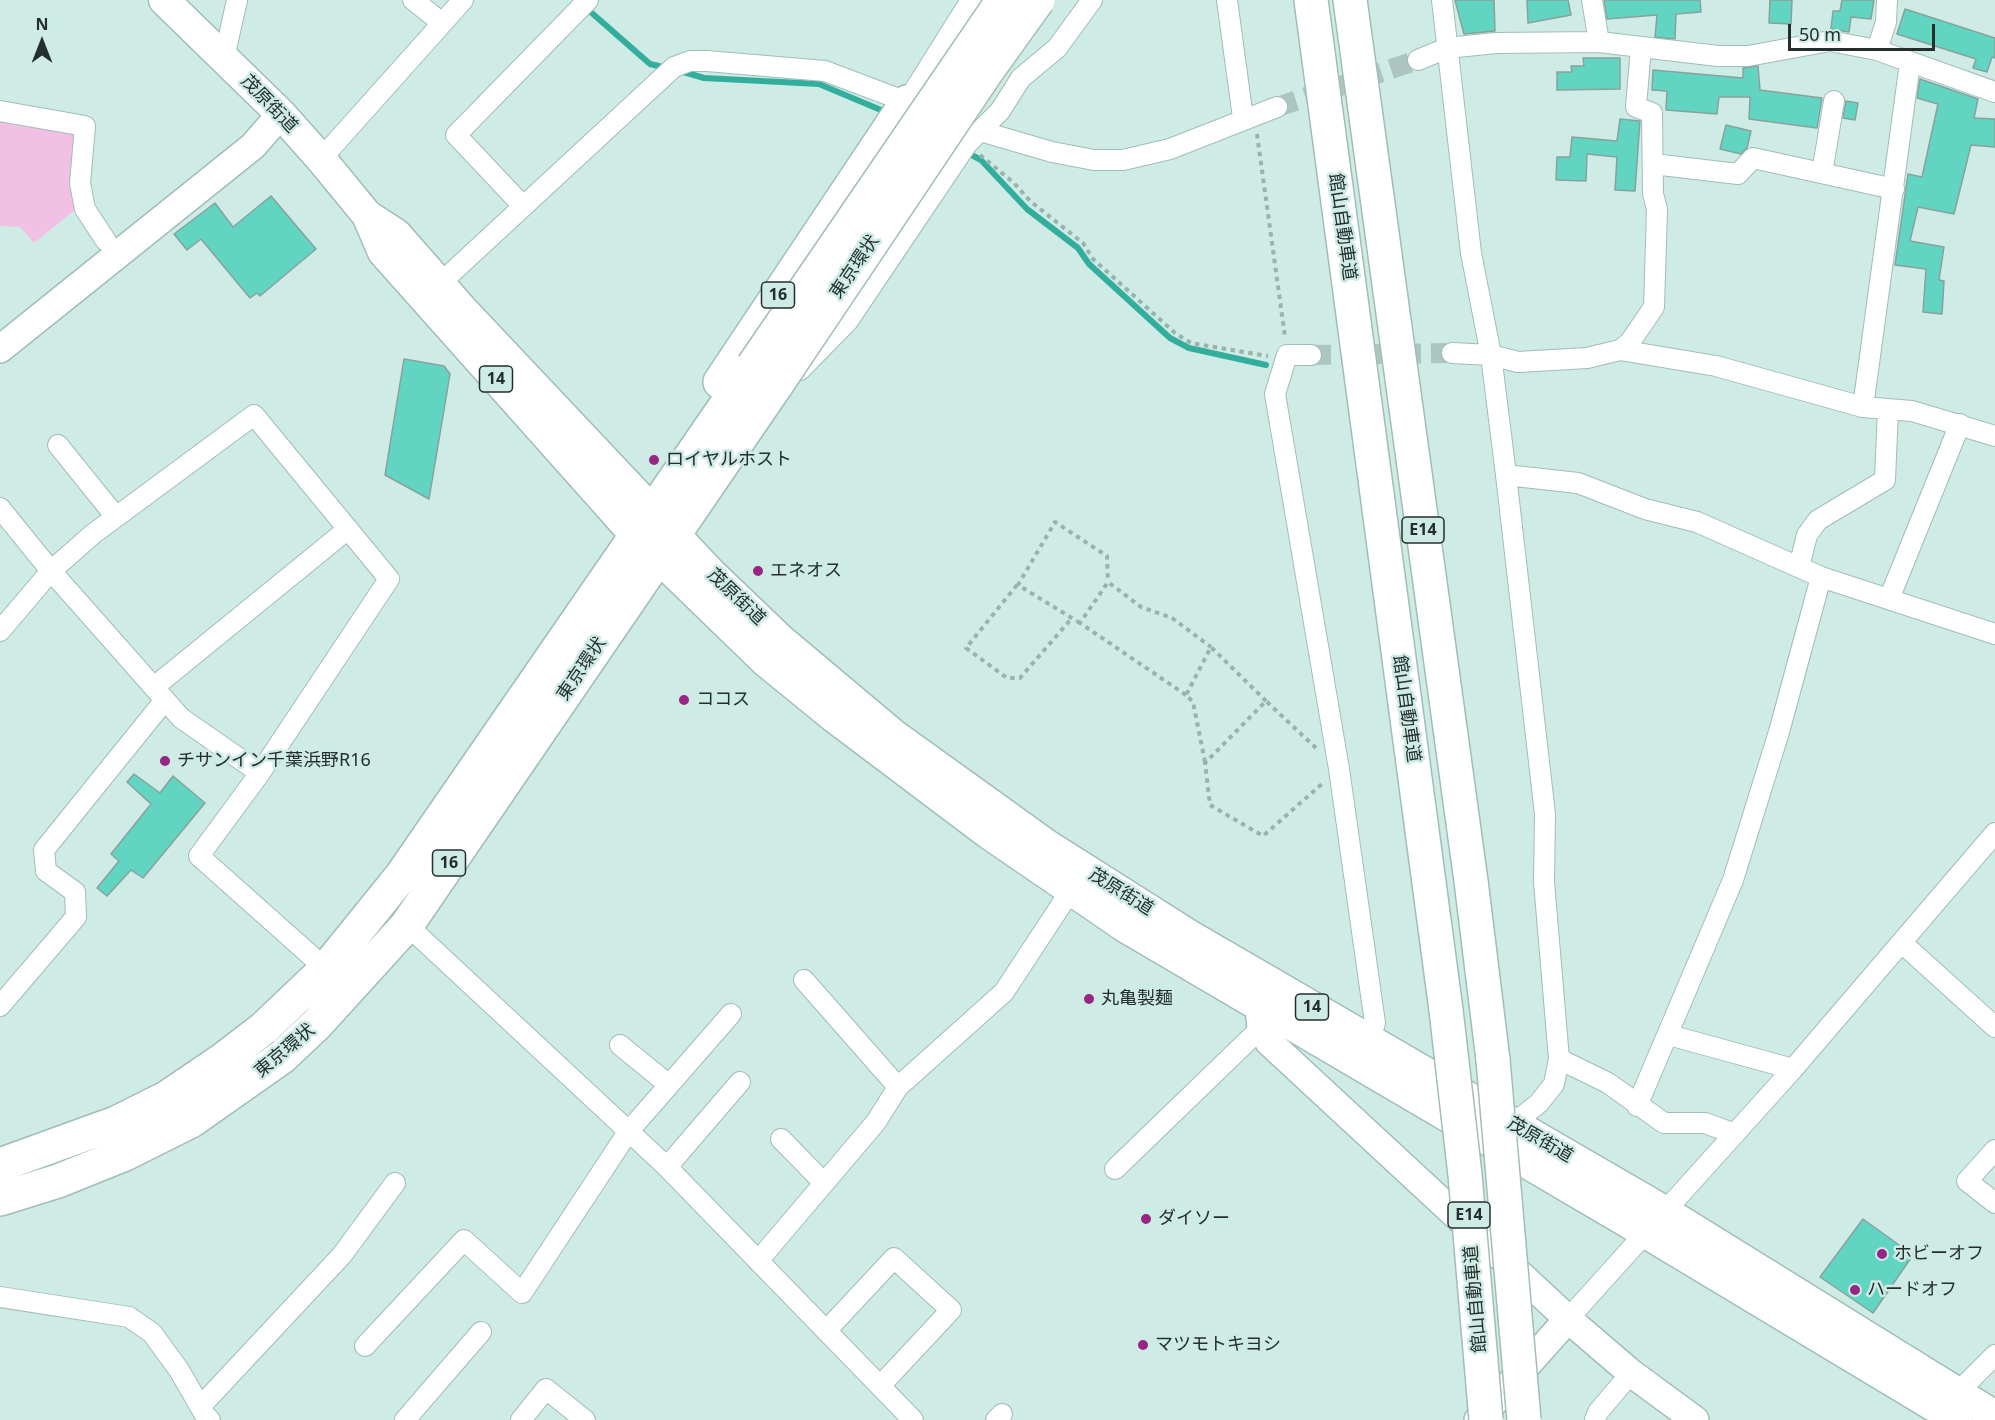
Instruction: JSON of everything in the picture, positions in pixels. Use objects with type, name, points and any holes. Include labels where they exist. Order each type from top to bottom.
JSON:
[{"type":"highway","name":"東京環状","points":[[765,375],[1003,0]]},
{"type":"highway","name":"東京環状","points":[[0,1165],[116,1123],[168,1096],[221,1061],[264,1028],[326,969],[402,876],[657,528],[765,375],[1038,0]]},
{"type":"highway","name":"館山自動車道","points":[[1311,0],[1446,1010],[1465,1175],[1486,1420]]},
{"type":"highway","name":"館山自動車道","points":[[1350,0],[1471,881],[1492,1060],[1524,1420]]},
{"type":"highway","name":"16","points":[[657,528],[683,437],[907,102]]},
{"type":"highway","name":"東京環状","points":[[0,1198],[58,1181],[103,1163],[191,1121],[282,1057],[356,983],[407,925],[657,528]]},
{"type":"main road","name":"茂原街道","points":[[164,0],[281,114],[367,215],[396,234],[432,291],[657,528],[781,640],[894,735],[1047,845],[1189,935],[1513,1124],[1656,1222],[1957,1406],[1995,1416]]},
{"type":"main road","name":"茂原街道","points":[[657,528],[765,661],[835,718],[989,834],[1259,1017],[1656,1222]]},
{"type":"street","points":[[224,58],[237,0]]},
{"type":"street","points":[[413,0],[442,23]]},
{"type":"street","points":[[321,159],[463,0]]},
{"type":"street","points":[[522,205],[456,135],[588,0]]},
{"type":"street","points":[[432,291],[522,205],[674,67],[690,61],[825,71],[907,102],[971,0]]},
{"type":"street","points":[[765,375],[805,366],[848,321],[973,137],[999,111],[1020,78],[1057,48],[1092,0]]},
{"type":"street","points":[[1227,0],[1249,117]]},
{"type":"street","points":[[1442,0],[1471,253],[1491,356],[1545,814],[1544,882],[1559,1059],[1554,1084],[1539,1103],[1513,1124]]},
{"type":"street","points":[[1592,0],[1599,42]]},
{"type":"street","points":[[1877,50],[1886,22],[1887,0]]},
{"type":"street","points":[[1418,60],[1447,48],[1496,43],[1599,42],[1718,56],[1748,56],[1830,41],[1877,50],[1995,92]]},
{"type":"street","points":[[1620,350],[1630,342],[1653,307],[1657,209],[1653,194],[1652,113],[1636,107],[1641,47]]},
{"type":"street","points":[[1863,407],[1910,63]]},
{"type":"street","points":[[1822,173],[1834,101]]},
{"type":"street","points":[[973,137],[1094,160],[1123,160],[1170,149],[1277,107]]},
{"type":"street","points":[[0,111],[85,126],[82,191],[86,209],[106,241]]},
{"type":"street","points":[[0,328],[106,241],[242,136],[281,114]]},
{"type":"street","points":[[0,348],[253,146],[281,114]]},
{"type":"street","points":[[1653,164],[1738,174],[1753,158],[1894,189]]},
{"type":"street","points":[[1452,354],[1491,356],[1518,362],[1587,358],[1620,350],[1716,366],[1863,407],[1912,411],[1995,436]]},
{"type":"street","points":[[1311,355],[1287,355],[1275,394],[1339,769],[1375,1023],[1369,1041]]},
{"type":"street","points":[[1798,567],[1807,535],[1818,520],[1885,480],[1888,409]]},
{"type":"street","points":[[0,631],[51,571],[116,517],[254,415],[388,579],[260,773],[199,856],[326,969]]},
{"type":"street","points":[[1889,599],[1960,424]]},
{"type":"street","points":[[58,445],[116,517]]},
{"type":"street","points":[[1506,475],[1578,483],[1645,510],[1697,522],[1821,577],[1995,634]]},
{"type":"street","points":[[0,508],[51,571],[181,718],[260,773]]},
{"type":"street","points":[[0,1006],[76,917],[75,892],[46,871],[44,850],[159,693],[348,529]]},
{"type":"street","points":[[1636,1106],[1669,1035],[1733,880],[1779,732],[1821,577]]},
{"type":"street","points":[[1478,1420],[1793,1069],[1995,833]]},
{"type":"street","points":[[758,1261],[876,1122],[898,1087],[1004,992],[1071,890]]},
{"type":"street","points":[[407,925],[668,1167],[913,1420]]},
{"type":"street","points":[[1902,943],[1995,1027]]},
{"type":"street","points":[[1256,972],[1259,1017],[1269,1042],[1568,1319],[1631,1373],[1695,1420]]},
{"type":"street","points":[[804,980],[898,1087]]},
{"type":"street","points":[[365,1346],[464,1240],[522,1293],[628,1132],[731,1014]]},
{"type":"street","points":[[1115,1169],[1259,1017]]},
{"type":"street","points":[[1669,1035],[1793,1069]]},
{"type":"street","points":[[620,1046],[669,1085]]},
{"type":"street","points":[[1559,1059],[1608,1083],[1636,1106],[1664,1123],[1705,1123],[1735,1134]]},
{"type":"street","points":[[668,1167],[740,1082]]},
{"type":"street","points":[[781,1139],[824,1183]]},
{"type":"street","points":[[1995,1150],[1967,1181],[1995,1203]]},
{"type":"street","points":[[0,1297],[129,1317],[152,1333],[179,1370],[205,1413],[342,1256],[395,1183]]},
{"type":"street","points":[[826,1330],[894,1258],[951,1310],[880,1386]]},
{"type":"street","points":[[405,1420],[481,1332]]},
{"type":"street","points":[[1957,1406],[1995,1355]]},
{"type":"street","points":[[1596,1420],[1598,1412],[1631,1373]]},
{"type":"street","points":[[520,1420],[546,1389],[585,1420]]},
{"type":"path","points":[[973,137],[1030,201],[1083,243],[1093,259],[1175,333],[1191,343],[1265,356],[1287,355],[1249,117]]},
{"type":"path","points":[[1072,618],[1020,678],[1007,678],[966,648],[1018,585],[1054,522],[1107,556],[1108,582],[1080,623]]},
{"type":"path","points":[[1018,585],[1080,623],[1193,702],[1205,763],[1210,805],[1263,837],[1339,769],[1212,647],[1172,618],[1141,607],[1108,582]]},
{"type":"path","points":[[1186,695],[1212,647]]},
{"type":"path","points":[[1205,763],[1266,701]]},
{"type":"shaded area","points":[[0,118],[78,132],[76,209],[34,243],[20,227],[0,226]]},
{"type":"building","points":[[1455,0],[1494,0],[1495,31],[1464,34]]},
{"type":"building","points":[[1527,0],[1568,0],[1571,15],[1528,23]]},
{"type":"building","points":[[1604,0],[1700,0],[1701,12],[1676,14],[1675,39],[1655,37],[1657,15],[1607,19]]},
{"type":"building","points":[[1770,0],[1792,0],[1791,24],[1769,23]]},
{"type":"building","points":[[1842,0],[1874,0],[1871,19],[1851,17],[1849,32],[1831,29],[1833,11],[1840,11]]},
{"type":"building","points":[[1905,9],[1995,38],[1995,58],[1992,57],[1987,72],[1973,68],[1976,59],[1897,34]]},
{"type":"building","points":[[1583,58],[1620,58],[1620,89],[1557,90],[1557,72],[1572,72],[1571,66],[1584,66]]},
{"type":"building","points":[[1758,66],[1760,90],[1822,98],[1817,128],[1749,119],[1750,97],[1719,97],[1717,114],[1666,110],[1667,91],[1652,90],[1653,70],[1743,78],[1743,68]]},
{"type":"building","points":[[1920,79],[1978,99],[1974,118],[1995,119],[1995,147],[1971,145],[1954,214],[1918,207],[1910,241],[1944,247],[1939,280],[1944,281],[1942,314],[1923,312],[1926,269],[1895,265],[1908,174],[1922,177],[1938,104],[1917,98]]},
{"type":"building","points":[[1846,101],[1858,103],[1855,120],[1843,118]]},
{"type":"building","points":[[1620,119],[1640,121],[1635,191],[1615,190],[1617,157],[1587,154],[1586,181],[1556,180],[1557,157],[1570,157],[1572,137],[1617,141]]},
{"type":"building","points":[[1726,125],[1751,131],[1747,148],[1741,154],[1720,149]]},
{"type":"building","points":[[271,196],[316,249],[260,296],[257,293],[250,298],[201,239],[187,250],[174,234],[215,203],[233,227]]},
{"type":"building","points":[[404,359],[444,366],[450,374],[429,499],[385,475]]},
{"type":"building","name":"チサンイン千葉浜野R16","points":[[134,774],[160,793],[173,776],[205,803],[143,878],[131,870],[107,896],[97,888],[119,861],[111,854],[151,804],[127,782]]},
{"type":"building","points":[[1863,1219],[1913,1255],[1873,1313],[1820,1277]]},
{"type":"waterway","points":[[585,7],[650,64],[667,68]]},
{"type":"waterway","points":[[680,71],[704,78],[819,84],[888,113]]},
{"type":"waterway","points":[[966,152],[981,160],[1027,209],[1078,248],[1089,264],[1170,338],[1189,348],[1266,365]]},
{"type":"tunnel","points":[[1277,107],[1418,60]]},
{"type":"tunnel","points":[[1311,355],[1452,353]]},
{"type":"place","name":"ロイヤルホスト","points":[[654,460]]},
{"type":"place","name":"エネオス","points":[[758,571]]},
{"type":"place","name":"ココス","points":[[684,700]]},
{"type":"place","name":"チサンイン千葉浜野R16","points":[[165,761]]},
{"type":"place","name":"丸亀製麺","points":[[1089,999]]},
{"type":"place","name":"ダイソー","points":[[1146,1219]]},
{"type":"place","name":"ホビーオフ","points":[[1882,1254]]},
{"type":"place","name":"ハードオフ","points":[[1855,1290]]},
{"type":"place","name":"マツモトキヨシ","points":[[1143,1345]]}]
